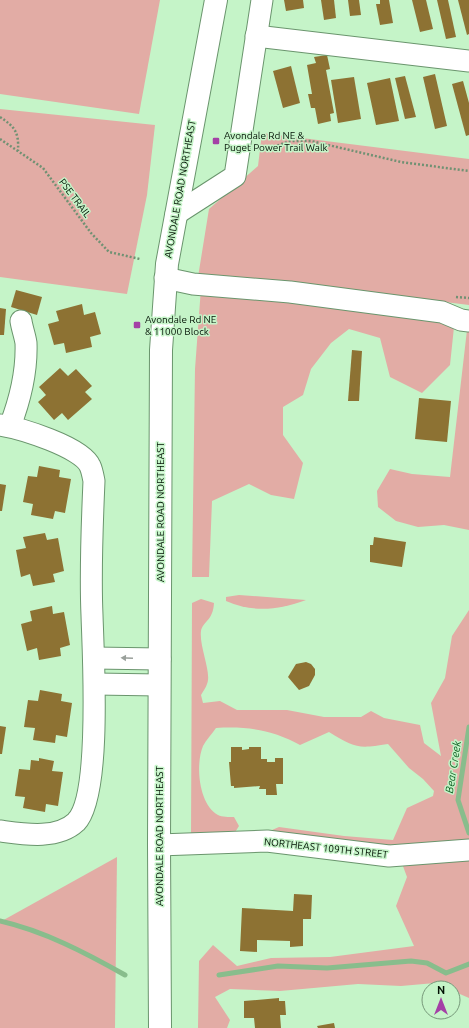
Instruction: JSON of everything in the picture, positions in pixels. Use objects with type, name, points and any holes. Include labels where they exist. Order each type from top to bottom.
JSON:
[{"type":"main road","name":"AVONDALE ROAD NORTHEAST","points":[[160,1028],[159,685],[161,350],[165,278],[216,0]]},
{"type":"street","points":[[176,214],[235,176],[262,0]]},
{"type":"street","points":[[256,36],[469,60]]},
{"type":"street","points":[[165,278],[193,284],[290,292],[442,312],[461,320],[469,321]]},
{"type":"street","points":[[0,831],[48,834],[66,828],[77,821],[85,803],[90,781],[95,708],[92,615],[94,481],[90,465],[77,453],[41,436],[5,425],[18,405],[23,378],[26,342],[21,322]]},
{"type":"street","points":[[94,658],[160,659]]},
{"type":"street","points":[[95,684],[159,685]]},
{"type":"street","name":"NORTHEAST 109TH STREET","points":[[159,845],[267,841],[388,856],[464,850]]},
{"type":"path","points":[[0,117],[12,125],[17,133],[18,151]]},
{"type":"path","name":"PSE TRAIL","points":[[0,139],[43,168],[91,233],[109,252],[140,260]]},
{"type":"path","points":[[240,145],[257,149],[268,149],[290,141],[311,141],[400,162],[469,171]]},
{"type":"shaded area","points":[[0,0],[160,0],[139,114],[0,94]]},
{"type":"shaded area","points":[[0,109],[155,125],[147,195],[127,294],[0,277]]},
{"type":"shaded area","points":[[262,133],[469,159],[469,305],[389,295],[198,277],[209,209],[258,166]]},
{"type":"shaded area","points":[[201,288],[442,318],[454,327],[450,365],[422,393],[390,377],[380,338],[349,329],[331,343],[311,369],[303,395],[283,407],[283,435],[303,463],[294,499],[271,495],[249,484],[212,501],[209,577],[192,577],[195,369]]},
{"type":"shaded area","points":[[467,330],[469,330],[469,530],[444,525],[418,527],[396,521],[378,507],[377,491],[390,469],[412,474],[450,477]]},
{"type":"shaded area","points":[[239,595],[306,600],[286,606],[266,609],[256,609],[236,605],[226,601],[226,597]]},
{"type":"shaded area","points":[[201,599],[214,603],[212,614],[201,631],[208,673],[206,687],[201,695],[203,703],[220,701],[237,710],[287,710],[324,717],[361,717],[371,711],[384,718],[420,725],[424,743],[441,756],[431,703],[445,678],[452,636],[469,610],[469,998],[461,994],[461,980],[421,980],[421,984],[401,986],[358,984],[280,991],[230,989],[215,997],[230,1020],[227,1028],[198,1028],[199,961],[213,945],[237,966],[271,958],[330,957],[414,946],[396,906],[407,877],[397,850],[277,836],[272,830],[279,827],[344,836],[393,840],[407,808],[433,796],[434,791],[423,779],[409,768],[388,744],[363,747],[357,746],[329,732],[300,745],[280,736],[260,730],[216,728],[203,746],[199,763],[200,784],[207,803],[212,810],[220,816],[234,817],[239,826],[232,837],[191,838],[192,603]]},
{"type":"shaded area","points":[[117,857],[115,1028],[0,1028],[0,922]]},
{"type":"building","points":[[284,0],[303,0],[304,8],[286,11]]},
{"type":"building","points":[[321,0],[334,0],[336,18],[324,20]]},
{"type":"building","points":[[348,0],[359,0],[361,15],[350,16]]},
{"type":"building","points":[[380,0],[389,0],[393,23],[380,25],[376,4],[380,4]]},
{"type":"building","points":[[412,0],[426,0],[433,29],[420,32]]},
{"type":"building","points":[[437,0],[448,0],[456,37],[446,39]]},
{"type":"building","points":[[458,0],[469,0],[469,34],[467,35]]},
{"type":"building","points":[[327,55],[330,69],[326,70],[334,113],[330,114],[331,121],[318,124],[315,108],[311,108],[308,94],[312,94],[307,65],[316,63],[314,57]]},
{"type":"building","points":[[291,66],[300,103],[283,108],[273,71]]},
{"type":"building","points":[[435,74],[447,126],[435,129],[423,77]]},
{"type":"building","points":[[405,76],[416,117],[405,119],[395,78]]},
{"type":"building","points":[[354,77],[361,119],[338,123],[331,80]]},
{"type":"building","points":[[390,78],[399,121],[376,125],[367,83]]},
{"type":"building","points":[[463,81],[469,103],[469,135],[466,136],[452,84]]},
{"type":"building","points":[[16,290],[42,297],[37,315],[11,307]]},
{"type":"building","points":[[82,304],[84,315],[95,312],[101,334],[90,337],[92,347],[66,353],[64,343],[54,345],[48,324],[59,321],[56,311]]},
{"type":"building","points":[[0,308],[6,309],[4,335],[0,335]]},
{"type":"building","points":[[352,350],[362,351],[359,401],[348,401]]},
{"type":"building","points":[[60,368],[68,376],[76,369],[92,386],[85,392],[92,399],[68,420],[62,413],[54,420],[38,402],[46,395],[39,387]]},
{"type":"building","points":[[419,398],[451,401],[447,442],[415,439]]},
{"type":"building","points":[[39,466],[60,470],[59,477],[71,479],[65,513],[55,511],[53,519],[31,515],[33,504],[23,502],[28,476],[37,477]]},
{"type":"building","points":[[0,484],[6,485],[2,511],[0,511]]},
{"type":"building","points":[[45,533],[47,540],[58,538],[64,571],[53,574],[55,582],[33,586],[30,574],[21,577],[16,550],[26,548],[23,537]]},
{"type":"building","points":[[374,537],[406,542],[402,567],[370,562],[370,545],[373,545]]},
{"type":"building","points":[[52,606],[53,614],[64,612],[70,645],[60,648],[61,656],[39,660],[37,648],[27,651],[21,624],[32,621],[30,611]]},
{"type":"building","points":[[306,662],[311,664],[315,669],[315,675],[309,686],[299,690],[288,677],[296,664]]},
{"type":"building","points":[[40,690],[62,694],[61,701],[72,703],[67,737],[56,735],[55,743],[33,740],[35,728],[24,727],[28,700],[38,701]]},
{"type":"building","points":[[0,726],[6,727],[2,754],[0,754]]},
{"type":"building","points":[[231,747],[242,747],[242,750],[249,749],[249,747],[261,747],[261,759],[267,759],[267,762],[275,762],[275,758],[283,758],[283,784],[276,784],[277,795],[266,795],[266,789],[259,789],[260,786],[234,788],[234,786],[231,786],[229,762],[231,762]]},
{"type":"building","points":[[39,758],[54,761],[52,771],[63,772],[58,806],[46,804],[45,812],[23,808],[25,797],[15,796],[19,769],[30,770],[31,760],[39,761]]},
{"type":"building","points":[[294,894],[312,895],[311,919],[303,919],[303,946],[290,947],[290,941],[257,940],[257,952],[240,951],[242,908],[293,911]]},
{"type":"building","points":[[279,998],[279,1001],[285,1001],[286,1015],[280,1015],[281,1028],[255,1028],[254,1018],[244,1018],[244,1001]]},
{"type":"building","points":[[334,1023],[335,1028],[318,1028],[317,1026]]},
{"type":"waterway","name":"Bear Creek","points":[[469,727],[458,800],[469,833]]},
{"type":"waterway","points":[[0,921],[49,937],[80,951],[125,975]]},
{"type":"waterway","points":[[219,975],[278,966],[327,968],[411,961],[427,963],[446,973],[469,964]]},
{"type":"place","name":"Avondale Rd NE & Puget Power Trail Walk","points":[[216,141]]},
{"type":"place","name":"Avondale Rd NE & 11000 Block","points":[[137,325]]}]
